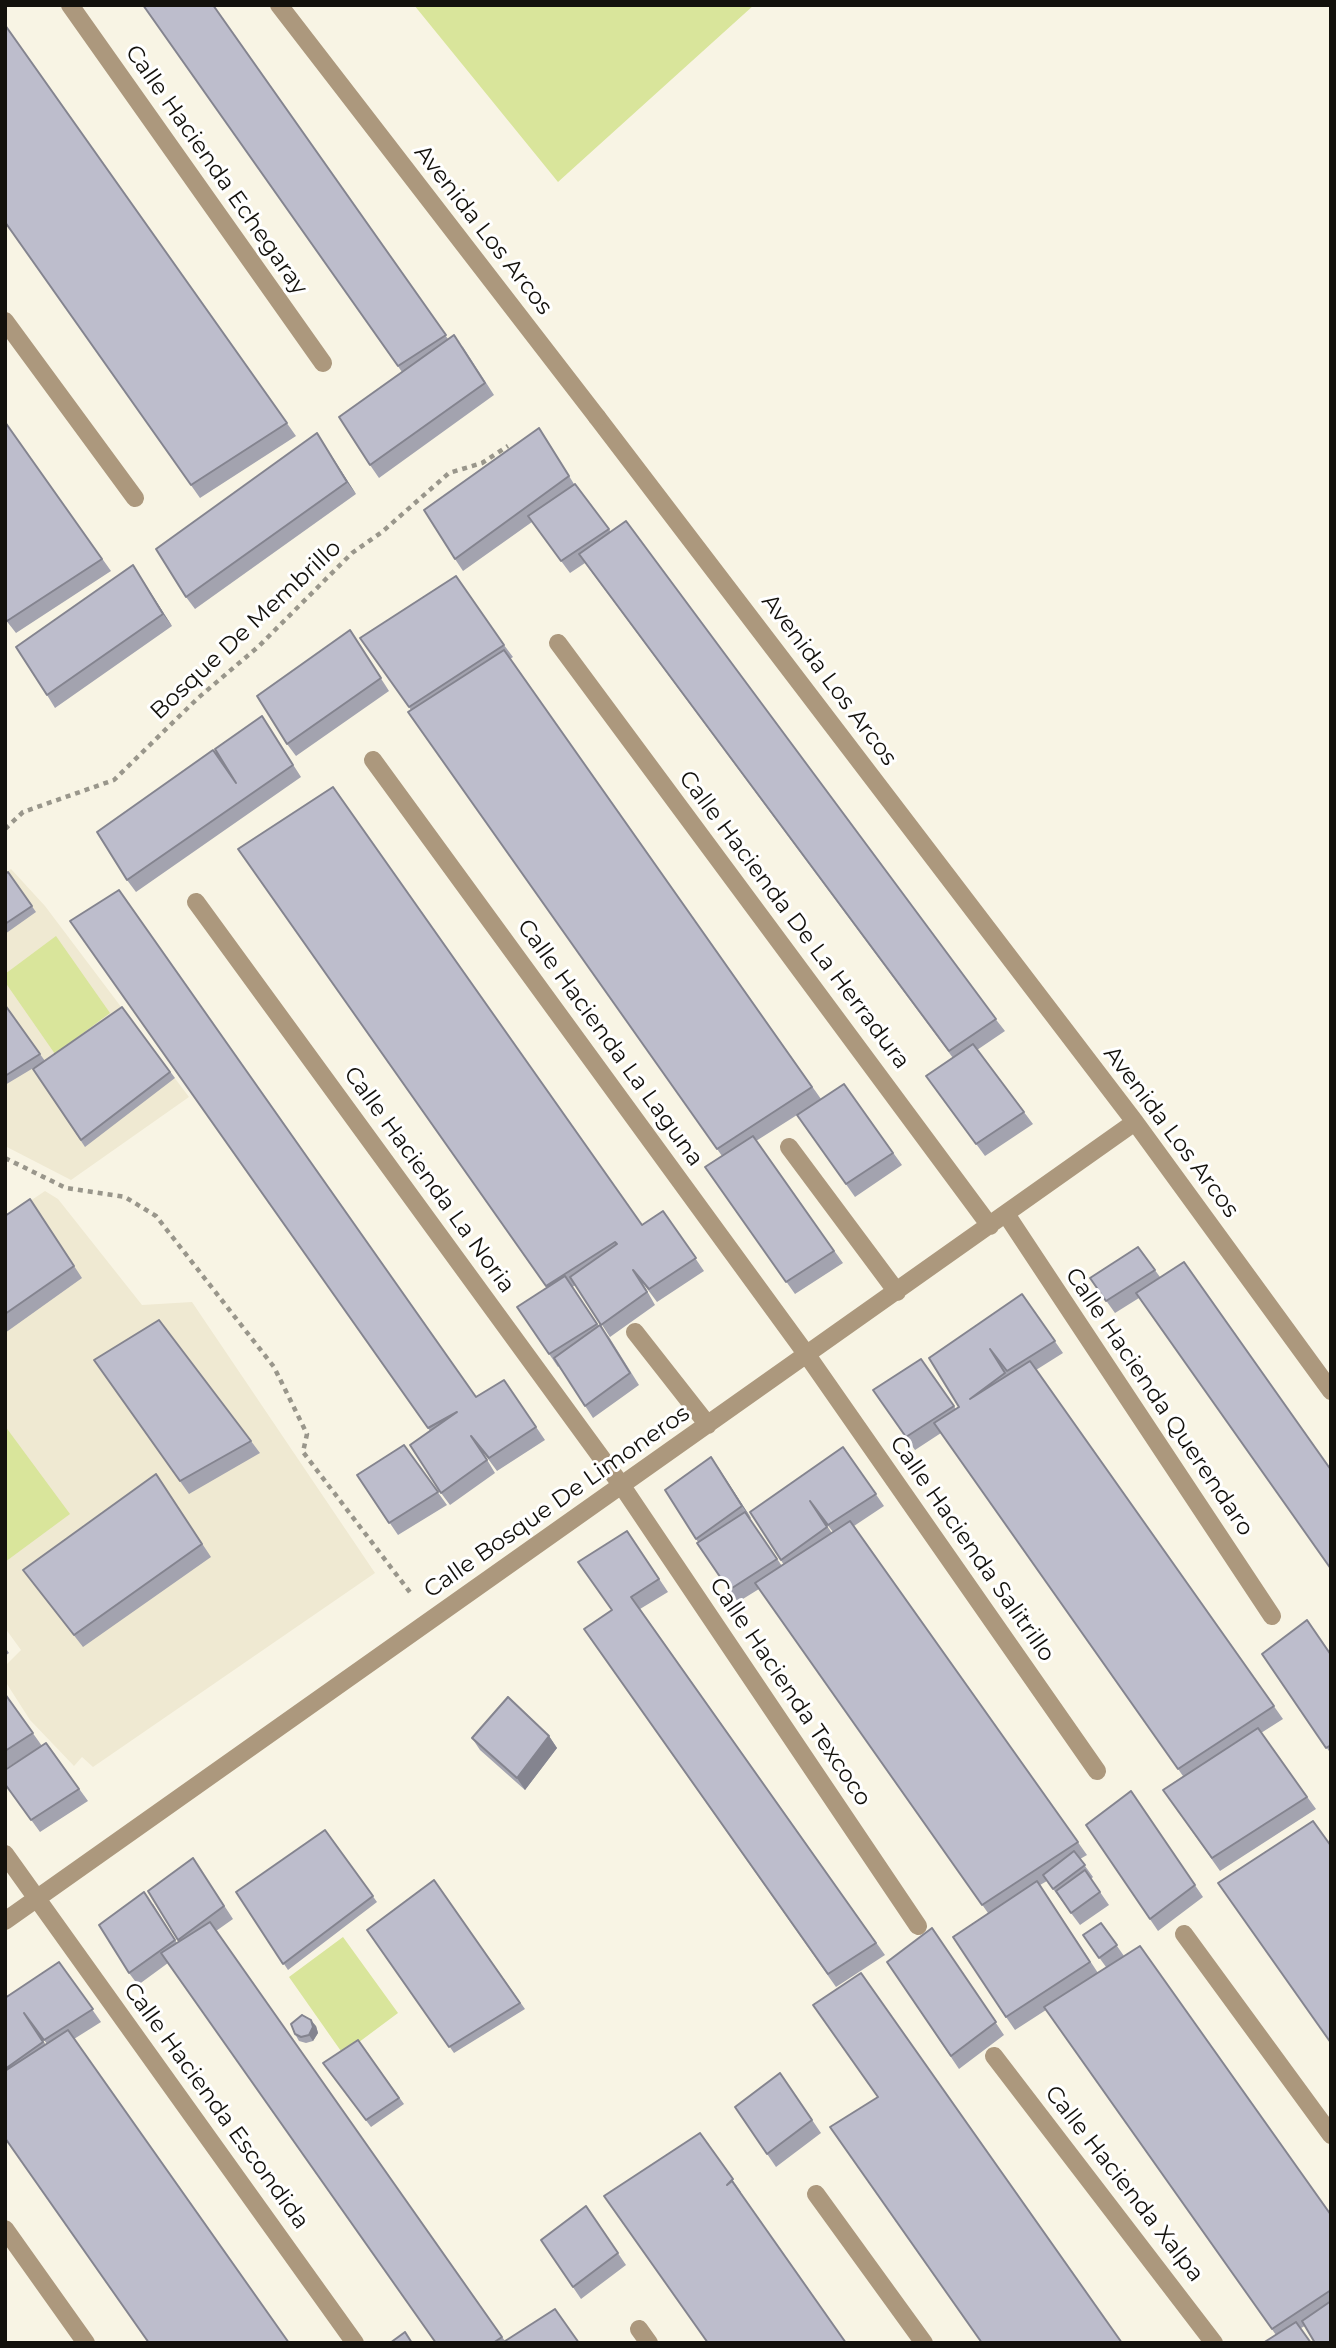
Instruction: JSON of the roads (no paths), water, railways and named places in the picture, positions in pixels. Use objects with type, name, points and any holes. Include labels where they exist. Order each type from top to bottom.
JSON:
[{"type":"street","name":"Calle Hacienda Echegaray","points":[[69,5],[323,363]]},
{"type":"street","name":"Avenida Los Arcos","points":[[279,5],[1135,1122],[1331,1391]]},
{"type":"street","points":[[5,321],[135,498]]},
{"type":"street","name":"Calle Hacienda De La Herradura","points":[[558,643],[990,1226]]},
{"type":"street","name":"Calle Hacienda La Laguna","points":[[373,760],[807,1355]]},
{"type":"street","name":"Calle Hacienda La Noria","points":[[196,902],[622,1486]]},
{"type":"street","name":"Calle Bosque De Limoneros","points":[[5,1921],[1135,1122]]},
{"type":"street","points":[[789,1147],[897,1292]]},
{"type":"street","name":"Calle Hacienda Querendaro","points":[[1006,1214],[1272,1616]]},
{"type":"street","points":[[635,1332],[708,1425]]},
{"type":"street","name":"Calle Hacienda Salitrillo","points":[[807,1355],[1097,1771]]},
{"type":"street","name":"Calle Hacienda Texcoco","points":[[622,1486],[918,1926]]},
{"type":"street","name":"Calle Hacienda Escondida","points":[[5,1854],[355,2343]]},
{"type":"street","points":[[1184,1934],[1331,2135]]},
{"type":"street","name":"Calle Hacienda Xalpa","points":[[994,2056],[1214,2343]]},
{"type":"street","points":[[816,2194],[924,2343]]},
{"type":"street","points":[[5,2229],[86,2343]]}]
